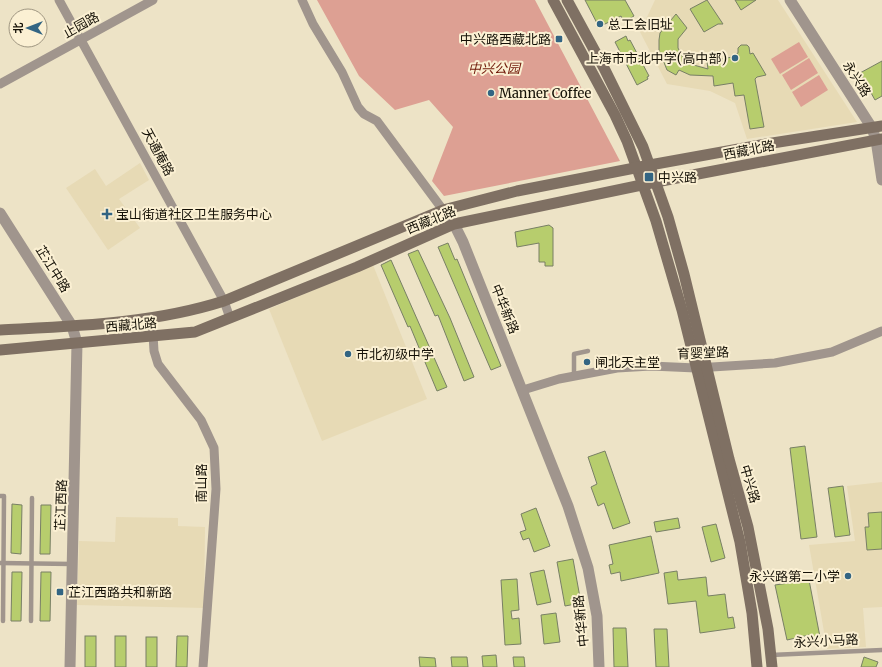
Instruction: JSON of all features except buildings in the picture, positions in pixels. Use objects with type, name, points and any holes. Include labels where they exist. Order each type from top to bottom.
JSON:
[{"type":"main road","name":"中兴路","points":[[553,0],[615,115],[637,168],[656,221],[751,540],[768,629],[772,667]]},
{"type":"main road","name":"中兴路","points":[[567,0],[626,111],[650,165],[684,274],[701,368],[743,556],[752,613],[757,667]]},
{"type":"main road","name":"西藏北路","points":[[0,330],[72,326],[152,318],[192,311],[224,301],[443,210],[518,191],[650,165],[766,144],[877,127]]},
{"type":"main road","name":"西藏北路","points":[[0,350],[154,337],[195,332],[357,267],[454,224],[643,184],[879,140]]},
{"type":"street","name":"天通庵路","points":[[59,0],[82,39],[224,301],[230,318]]},
{"type":"street","name":"止园路","points":[[0,84],[153,0]]},
{"type":"street","name":"中华新路","points":[[302,0],[313,24],[342,72],[358,107],[364,114],[377,121],[454,224],[463,242],[568,506],[588,568],[597,616],[599,667]]},
{"type":"street","name":"永兴路","points":[[790,0],[877,127],[882,180]]},
{"type":"street","name":"芷江中路","points":[[0,213],[72,326],[78,343]]},
{"type":"street","name":"南山路","points":[[152,318],[154,351],[158,364],[201,420],[214,448],[216,489],[203,667]]},
{"type":"street","name":"育婴堂路","points":[[523,390],[574,376],[617,368],[701,368],[775,363],[832,352],[882,331]]},
{"type":"street","name":"芷江西路","points":[[70,667],[78,343]]},
{"type":"lane","points":[[574,376],[574,354],[588,351]]},
{"type":"lane","points":[[0,496],[4,496],[1,563],[3,620]]},
{"type":"lane","points":[[31,621],[32,498]]},
{"type":"lane","points":[[1,563],[72,564]]},
{"type":"lane","name":"永兴小马路","points":[[771,655],[882,650]]},
{"type":"shaded area","name":"上海市市北中学(高中部)","points":[[655,0],[778,0],[857,122],[747,139],[735,103],[710,91],[667,84],[640,32]]},
{"type":"shaded area","name":"宝山街道社区卫生服务中心","points":[[140,163],[149,180],[119,199],[140,228],[108,250],[66,188],[95,169],[106,186]]},
{"type":"shaded area","name":"市北初级中学","points":[[373,265],[427,399],[322,441],[269,309]]},
{"type":"shaded area","name":"永兴路第二小学","points":[[882,482],[882,607],[863,608],[866,647],[827,649],[809,545],[855,541],[847,486]]},
{"type":"shaded area","points":[[116,517],[178,518],[178,526],[205,527],[204,608],[77,605],[79,541],[115,542]]},
{"type":"green space","name":"中兴公园","points":[[317,0],[535,0],[620,161],[444,196],[432,181],[453,127],[429,100],[395,110],[359,76]]},
{"type":"green space","points":[[799,42],[808,57],[780,74],[771,59]]},
{"type":"green space","points":[[809,58],[818,73],[791,90],[782,75]]},
{"type":"green space","points":[[819,75],[828,90],[801,107],[792,92]]},
{"type":"place","name":"总工会旧址","points":[[600,24]]},
{"type":"place","name":"中兴路西藏北路","points":[[559,39]]},
{"type":"place","name":"上海市市北中学(高中部)","points":[[735,58]]},
{"type":"place","name":"Manner Coffee","points":[[491,93]]},
{"type":"place","name":"中兴路","points":[[649,177]]},
{"type":"place","name":"宝山街道社区卫生服务中心","points":[[107,214]]},
{"type":"place","name":"市北初级中学","points":[[348,354]]},
{"type":"place","name":"闸北天主堂","points":[[587,362]]},
{"type":"place","name":"永兴路第二小学","points":[[848,576]]},
{"type":"place","name":"芷江西路共和新路","points":[[60,592]]}]
